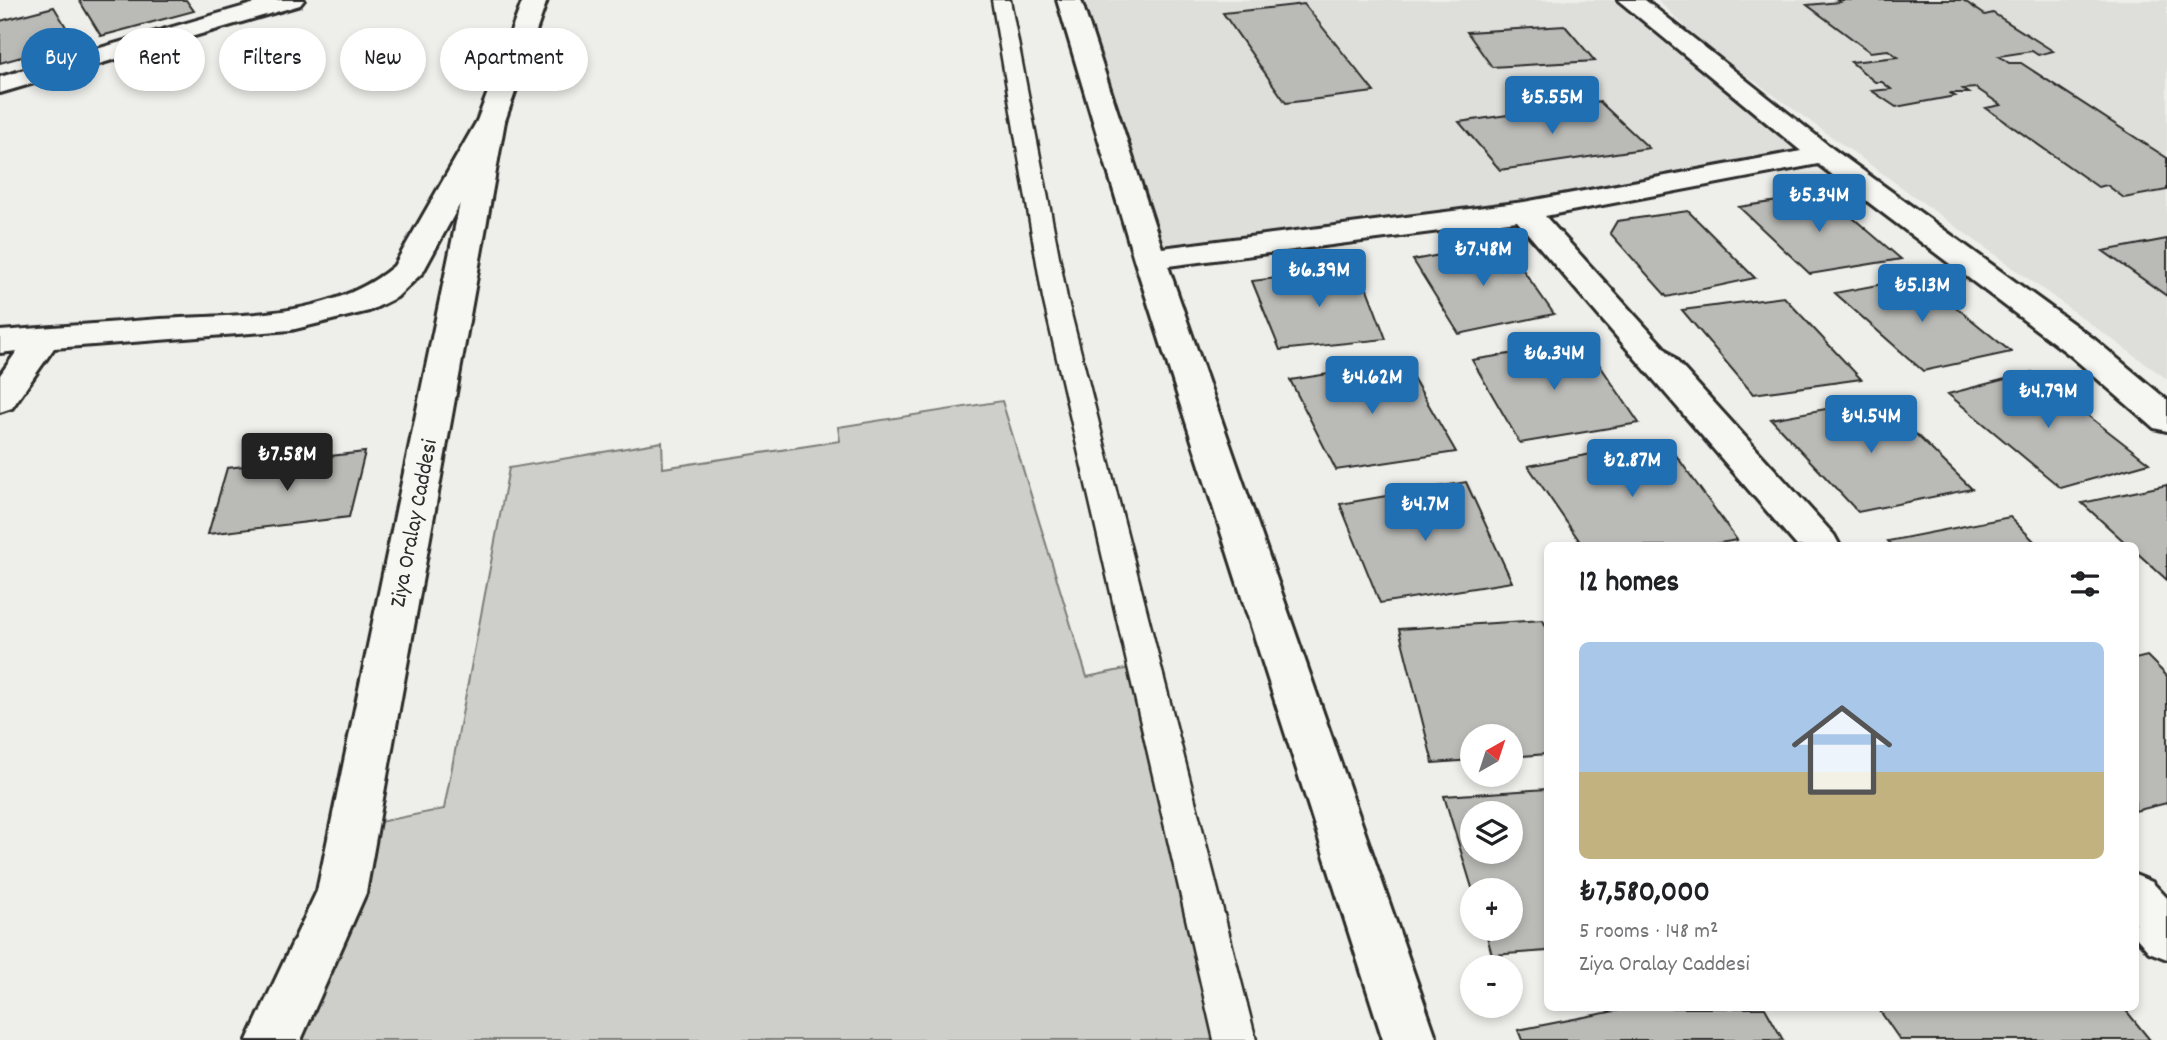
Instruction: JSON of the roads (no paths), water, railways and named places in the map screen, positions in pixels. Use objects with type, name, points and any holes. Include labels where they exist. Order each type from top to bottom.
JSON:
[{"type":"street","points":[[0,85],[292,0]]},
{"type":"street","name":"Ziya Oralay Caddesi","points":[[274,1040],[341,893],[491,121],[535,0]]},
{"type":"street","points":[[1001,0],[1055,298],[1235,1040]]},
{"type":"street","points":[[1069,0],[1150,259],[1410,1040]]},
{"type":"street","points":[[1630,0],[1823,155],[2081,347],[2167,419]]},
{"type":"street","points":[[0,342],[288,321],[348,307],[383,293],[396,285],[407,272],[491,121]]},
{"type":"street","points":[[1150,259],[1524,211],[1823,155]]},
{"type":"street","points":[[1524,211],[1816,542]]},
{"type":"street","points":[[0,400],[44,338]]},
{"type":"street","points":[[2139,903],[2167,934]]}]
